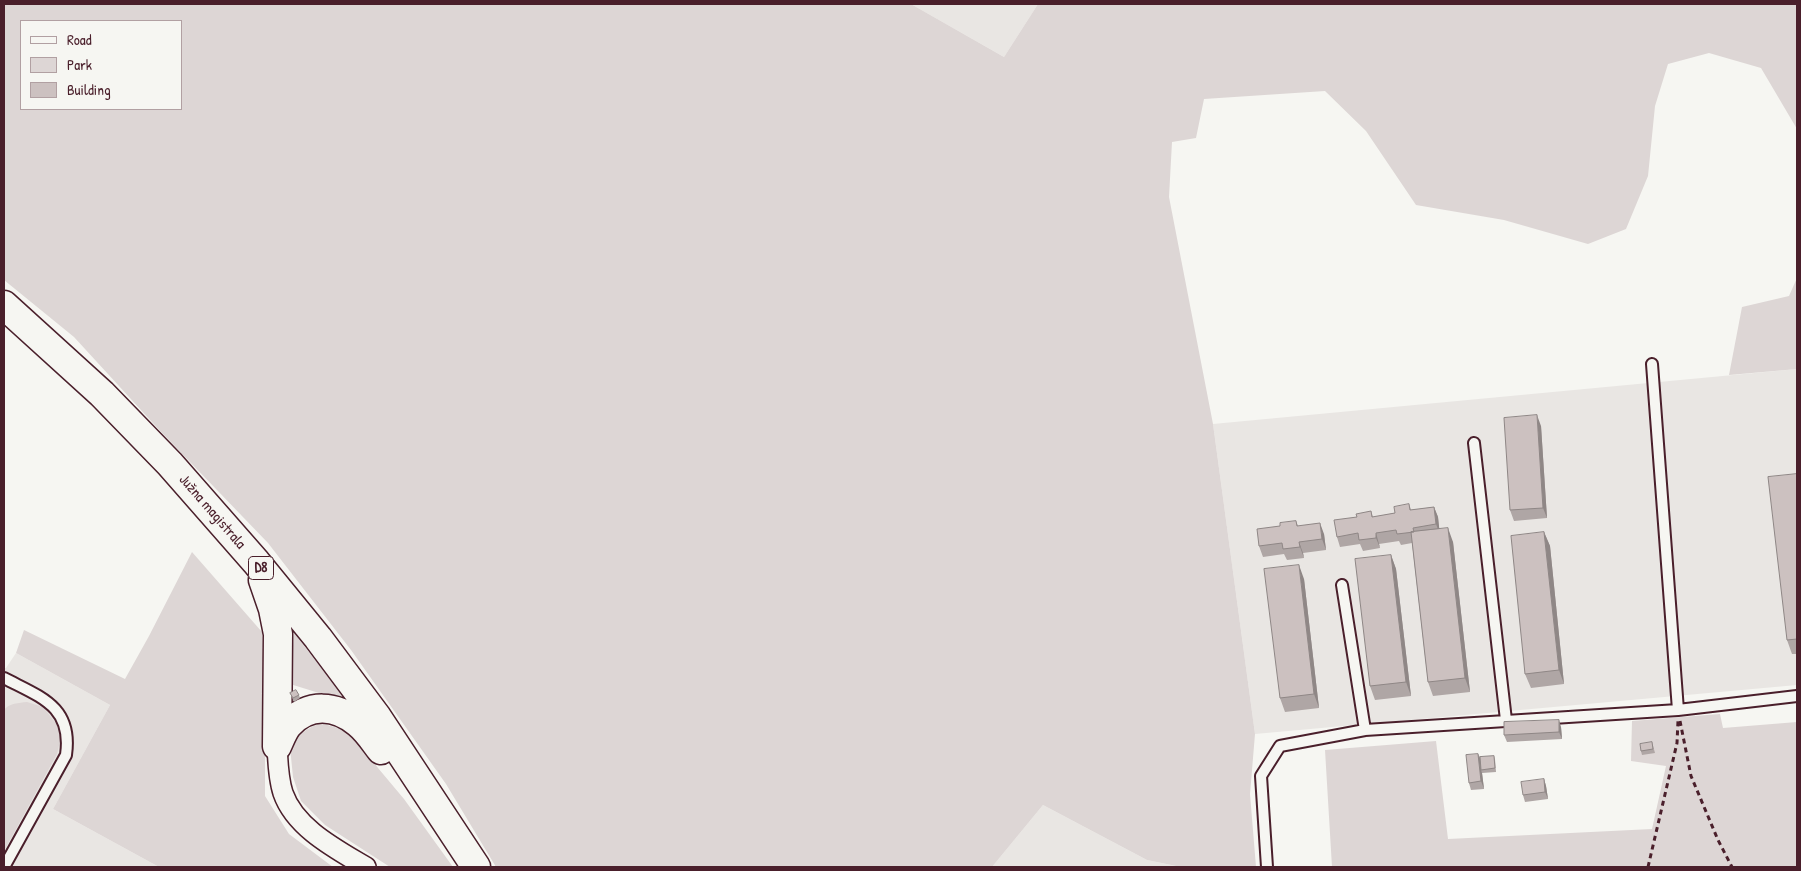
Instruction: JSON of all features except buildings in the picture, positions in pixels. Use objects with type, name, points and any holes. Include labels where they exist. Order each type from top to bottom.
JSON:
[{"type":"main road","name":"Južna magistrala","points":[[4,305],[102,394],[170,464],[256,562],[318,638],[377,716],[476,867]]},
{"type":"main road","points":[[256,562],[273,609],[278,634],[277,746]]},
{"type":"main road","points":[[277,746],[288,725],[302,714],[315,708],[329,708],[342,712],[360,724],[399,771],[427,794]]},
{"type":"street","points":[[277,746],[282,792],[290,809],[305,825],[327,843],[366,867]]},
{"type":"lane","points":[[1652,364],[1678,710]]},
{"type":"lane","points":[[1474,443],[1506,720]]},
{"type":"lane","points":[[1342,585],[1365,730]]},
{"type":"lane","points":[[4,678],[39,697],[56,709],[66,727],[68,741],[66,755],[4,867]]},
{"type":"lane","points":[[1268,867],[1262,776],[1280,746],[1365,730],[1678,710],[1797,696]]},
{"type":"path","points":[[1648,867],[1677,743],[1678,710]]},
{"type":"path","points":[[1678,710],[1691,776],[1718,840],[1732,867]]},
{"type":"shaded area","points":[[911,4],[1038,4],[1004,57]]},
{"type":"shaded area","points":[[1797,369],[1797,685],[1255,734],[1213,424]]},
{"type":"shaded area","points":[[16,653],[110,705],[53,809],[159,867],[4,867],[4,668],[6,668]]},
{"type":"shaded area","points":[[1043,805],[1147,860],[1181,867],[992,867]]},
{"type":"green space","points":[[4,4],[911,4],[1004,57],[1038,4],[1797,4],[1797,129],[1761,68],[1709,53],[1668,64],[1655,106],[1648,176],[1626,229],[1588,244],[1504,220],[1416,205],[1366,131],[1325,91],[1204,99],[1196,138],[1172,142],[1169,197],[1213,424],[1255,734],[1250,794],[1256,867],[1181,867],[1147,860],[1043,805],[992,867],[496,867],[446,784],[351,650],[268,543],[163,434],[74,337],[4,280]]},
{"type":"green space","points":[[1797,278],[1797,369],[1729,375],[1742,307],[1789,296]]},
{"type":"green space","points":[[192,552],[262,632],[265,796],[289,834],[333,867],[159,867],[53,809],[110,705],[16,653],[24,630],[125,679]]},
{"type":"green space","points":[[294,633],[348,702],[290,684]]},
{"type":"green space","points":[[27,702],[43,707],[58,726],[60,741],[57,754],[4,851],[4,710],[11,705]]},
{"type":"green space","points":[[1720,714],[1723,728],[1797,722],[1797,867],[1332,867],[1325,750],[1436,741],[1448,839],[1652,829],[1666,766],[1631,761],[1632,721]]},
{"type":"green space","points":[[320,723],[342,729],[356,738],[404,799],[453,867],[390,867],[325,825],[301,801],[293,777],[290,747],[303,732]]}]
